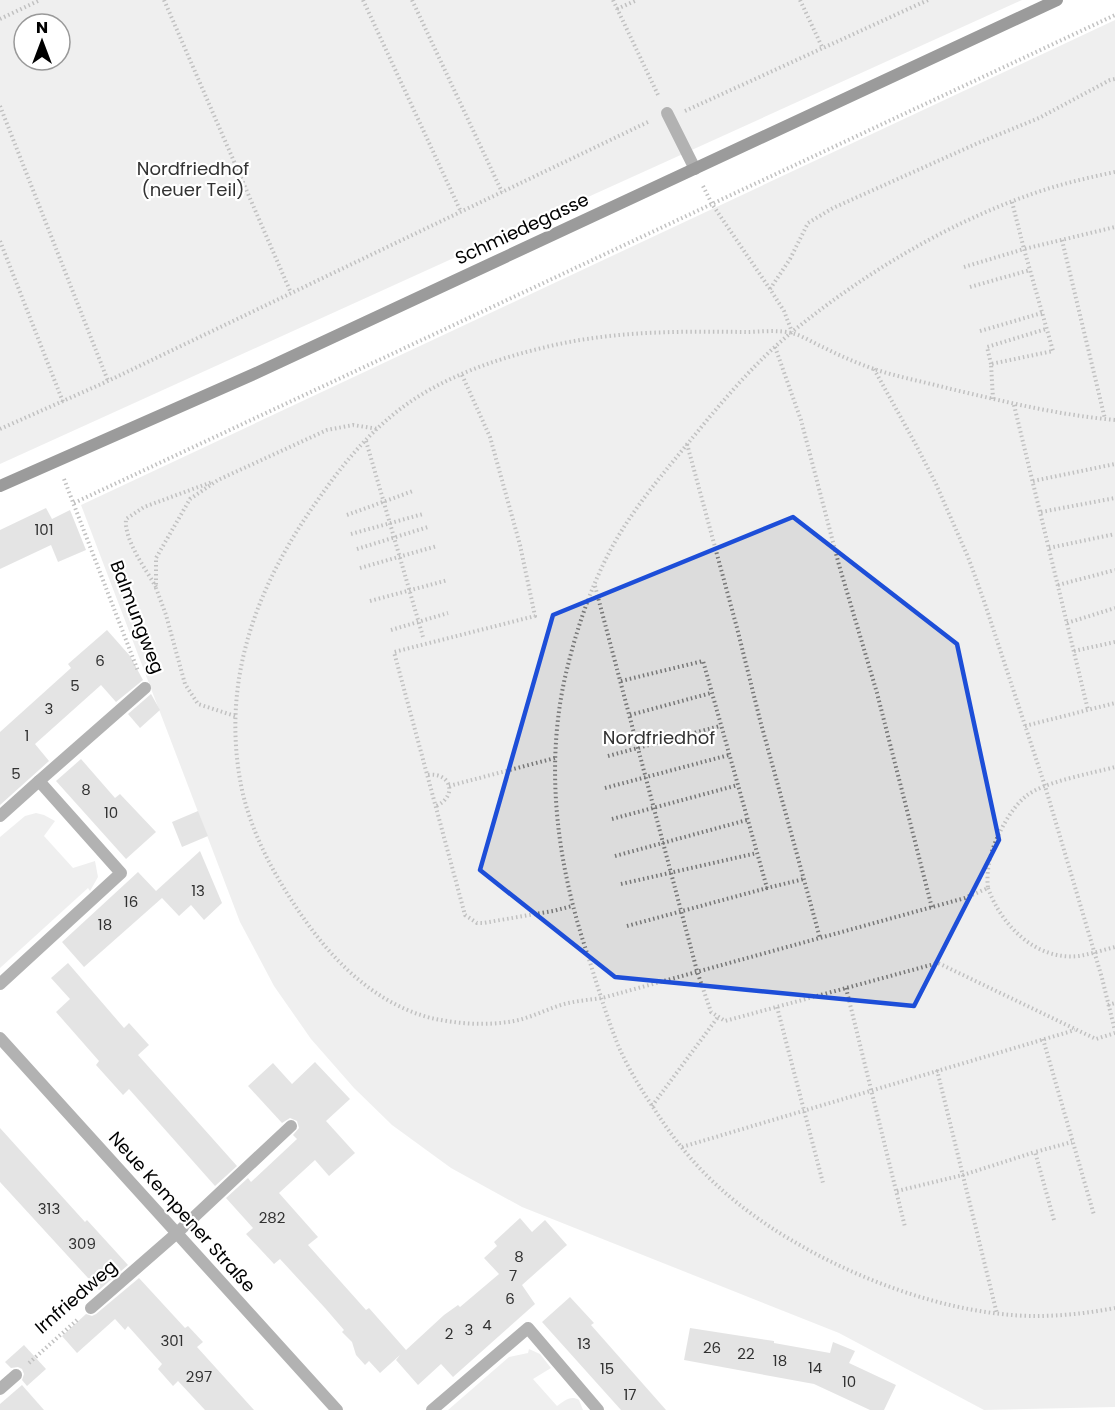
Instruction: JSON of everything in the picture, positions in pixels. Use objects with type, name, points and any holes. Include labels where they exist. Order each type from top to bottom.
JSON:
[{"type":"street","name":"Schmiedegasse","points":[[0,486],[254,374],[1057,0]]},
{"type":"street","points":[[667,113],[695,169]]},
{"type":"street","name":"Balmungweg","points":[[0,816],[145,688]]},
{"type":"street","points":[[0,984],[121,873],[39,781]]},
{"type":"street","name":"Neue Kempener Straße","points":[[0,1038],[337,1410]]},
{"type":"street","name":"Irnfriedweg","points":[[91,1308],[177,1233],[291,1126]]},
{"type":"street","points":[[432,1410],[528,1328],[598,1410]]},
{"type":"street","points":[[0,1389],[16,1375]]},
{"type":"path","points":[[0,19],[40,0]]},
{"type":"path","points":[[164,0],[291,293]]},
{"type":"path","points":[[363,0],[461,212]]},
{"type":"path","points":[[412,0],[502,192]]},
{"type":"path","points":[[613,0],[667,113]]},
{"type":"path","points":[[617,9],[637,0]]},
{"type":"path","points":[[800,0],[823,49]]},
{"type":"path","points":[[0,429],[108,381],[667,113],[685,111],[928,0]]},
{"type":"path","points":[[74,503],[1115,15]]},
{"type":"path","points":[[770,289],[790,259],[807,223],[833,208],[1039,118],[1115,79]]},
{"type":"path","points":[[0,106],[108,381]]},
{"type":"path","points":[[695,169],[712,204],[784,311],[792,332]]},
{"type":"path","points":[[1115,172],[1077,181],[1012,202],[943,233],[892,262],[843,294],[792,332],[719,405],[664,471],[611,548],[594,585],[573,647],[558,719],[556,758],[559,838],[572,906],[619,1048],[652,1106],[682,1146],[720,1188],[765,1224],[813,1253],[891,1287],[926,1298],[997,1314],[1034,1316],[1066,1315],[1115,1308]]},
{"type":"path","points":[[992,364],[1053,351],[1012,202]]},
{"type":"path","points":[[964,267],[1024,249],[1115,227]]},
{"type":"path","points":[[1062,240],[1105,419]]},
{"type":"path","points":[[0,242],[63,402]]},
{"type":"path","points":[[970,287],[1030,270]]},
{"type":"path","points":[[980,331],[1042,313]]},
{"type":"path","points":[[993,399],[992,364],[987,347],[1046,329]]},
{"type":"path","points":[[988,888],[932,908],[602,998],[564,1004],[516,1021],[462,1023],[428,1017],[404,1009],[381,997],[357,980],[306,922],[273,871],[260,846],[242,789],[236,716],[243,656],[262,594],[287,544],[332,480],[366,440],[389,417],[436,387],[498,360],[547,346],[607,336],[686,331],[792,332],[873,369],[1014,405],[1115,420]]},
{"type":"path","points":[[775,347],[801,420],[839,565],[877,693],[932,908]]},
{"type":"path","points":[[594,585],[711,1012],[724,1021],[938,963],[1095,1039],[1115,1032],[1102,978],[1045,786],[968,556],[931,474],[873,369]]},
{"type":"path","points":[[462,375],[490,437],[520,545],[536,616],[394,652],[465,915],[477,923],[483,923],[572,906]]},
{"type":"path","points":[[1014,405],[1088,710]]},
{"type":"path","points":[[236,716],[198,704],[185,684],[166,615],[156,588],[129,538],[125,528],[126,519],[144,507],[218,480],[327,430],[353,425],[378,429]]},
{"type":"path","points":[[366,440],[423,637]]},
{"type":"path","points":[[687,444],[820,938]]},
{"type":"path","name":"Balmungweg","points":[[57,462],[145,688]]},
{"type":"path","points":[[1033,481],[1115,464]]},
{"type":"path","points":[[156,588],[156,558],[190,499],[218,480]]},
{"type":"path","points":[[347,515],[413,491]]},
{"type":"path","points":[[1041,512],[1115,498]]},
{"type":"path","points":[[351,534],[423,514]]},
{"type":"path","points":[[357,549],[428,527]]},
{"type":"path","points":[[1049,548],[1115,534]]},
{"type":"path","points":[[360,568],[437,546]]},
{"type":"path","points":[[1058,585],[1115,570]]},
{"type":"path","points":[[370,601],[448,580]]},
{"type":"path","points":[[1067,623],[1115,608]]},
{"type":"path","points":[[391,630],[448,613]]},
{"type":"path","points":[[1074,651],[1115,642]]},
{"type":"path","points":[[621,681],[703,662],[767,888]]},
{"type":"path","points":[[630,715],[711,693]]},
{"type":"path","points":[[1025,726],[1115,703]]},
{"type":"path","points":[[608,756],[721,725]]},
{"type":"path","points":[[605,789],[729,755]]},
{"type":"path","points":[[449,786],[556,758]]},
{"type":"path","points":[[1115,767],[1045,786],[1027,795],[1003,825],[989,864],[988,888],[994,904],[1011,928],[1043,951],[1063,956],[1078,956],[1115,947]]},
{"type":"path","points":[[428,776],[440,776],[449,786],[448,798],[436,806]]},
{"type":"path","points":[[612,819],[738,785]]},
{"type":"path","points":[[615,856],[748,820]]},
{"type":"path","points":[[621,884],[757,853]]},
{"type":"path","points":[[627,926],[804,879]]},
{"type":"path","points":[[846,988],[905,1227]]},
{"type":"path","points":[[1108,1005],[1115,1003]]},
{"type":"path","points":[[777,1007],[823,1183]]},
{"type":"path","points":[[652,1106],[718,1017]]},
{"type":"path","points":[[682,1146],[1076,1029]]},
{"type":"path","points":[[1044,1039],[1094,1215]]},
{"type":"path","points":[[937,1070],[997,1314]]},
{"type":"path","points":[[897,1191],[963,1175],[1072,1142]]},
{"type":"path","points":[[1035,1152],[1054,1220]]},
{"type":"path","name":"Irnfriedweg","points":[[16,1375],[91,1308]]},
{"type":"highlighted area","points":[[793,517],[957,644],[999,840],[914,1006],[615,977],[480,870],[553,615]]},
{"type":"green space","name":"Nordfriedhof (neuer Teil)","points":[[0,0],[1022,0],[0,464]]},
{"type":"green space","name":"Nordfriedhof","points":[[1115,20],[1115,1407],[984,1410],[839,1333],[522,1207],[451,1168],[392,1125],[354,1088],[311,1039],[274,986],[240,922],[81,505]]},
{"type":"green space","points":[[36,813],[55,821],[44,836],[73,868],[95,861],[98,877],[90,891],[88,888],[0,968],[0,837],[25,816]]},
{"type":"green space","points":[[529,1349],[540,1354],[551,1368],[533,1379],[557,1406],[573,1398],[579,1400],[583,1410],[448,1410],[509,1357],[528,1353]]},
{"type":"building","points":[[46,508],[52,519],[70,510],[86,550],[58,562],[51,545],[0,569],[0,530]]},
{"type":"building","points":[[107,630],[130,656],[143,680],[116,702],[101,685],[35,744],[49,761],[0,805],[0,732],[71,668],[68,664]]},
{"type":"building","points":[[151,694],[160,710],[140,728],[128,714]]},
{"type":"building","points":[[81,759],[115,798],[120,794],[156,832],[126,859],[56,781]]},
{"type":"building","points":[[198,811],[208,836],[182,847],[172,822]]},
{"type":"building","points":[[200,851],[222,903],[204,920],[191,905],[179,916],[162,898],[84,967],[62,942],[138,872],[156,891]]},
{"type":"building","points":[[68,963],[124,1028],[129,1023],[149,1045],[138,1055],[237,1166],[215,1186],[129,1089],[123,1095],[96,1065],[99,1061],[56,1012],[70,999],[51,978]]},
{"type":"building","points":[[315,1062],[350,1099],[326,1121],[355,1153],[329,1176],[315,1160],[279,1193],[318,1237],[308,1245],[366,1310],[369,1308],[406,1350],[444,1315],[458,1305],[460,1307],[499,1274],[484,1258],[497,1246],[494,1242],[520,1218],[532,1232],[545,1220],[567,1245],[522,1285],[535,1304],[453,1377],[441,1364],[418,1385],[396,1360],[400,1355],[380,1373],[369,1361],[365,1365],[356,1355],[352,1342],[342,1332],[344,1330],[325,1308],[280,1259],[274,1264],[246,1234],[253,1228],[226,1198],[248,1178],[251,1182],[297,1139],[293,1135],[299,1128],[297,1121],[290,1118],[282,1123],[248,1086],[273,1063],[292,1084]]},
{"type":"building","points":[[0,1128],[85,1222],[87,1220],[128,1265],[99,1290],[0,1182]]},
{"type":"building","points":[[139,1278],[185,1328],[188,1326],[203,1342],[197,1347],[254,1410],[205,1410],[178,1381],[173,1386],[158,1369],[162,1364],[128,1326],[125,1330],[115,1319],[77,1353],[62,1336],[86,1314],[92,1316],[96,1314]]},
{"type":"building","points":[[570,1297],[594,1323],[591,1325],[666,1410],[621,1410],[542,1322]]},
{"type":"building","points":[[690,1328],[774,1341],[774,1343],[830,1353],[833,1342],[855,1351],[849,1363],[896,1385],[884,1410],[870,1410],[814,1384],[684,1360]]},
{"type":"building","points":[[24,1345],[46,1369],[27,1386],[22,1380],[24,1374],[22,1369],[11,1368],[5,1362]]},
{"type":"building","points":[[22,1385],[44,1410],[0,1410],[0,1404]]}]
